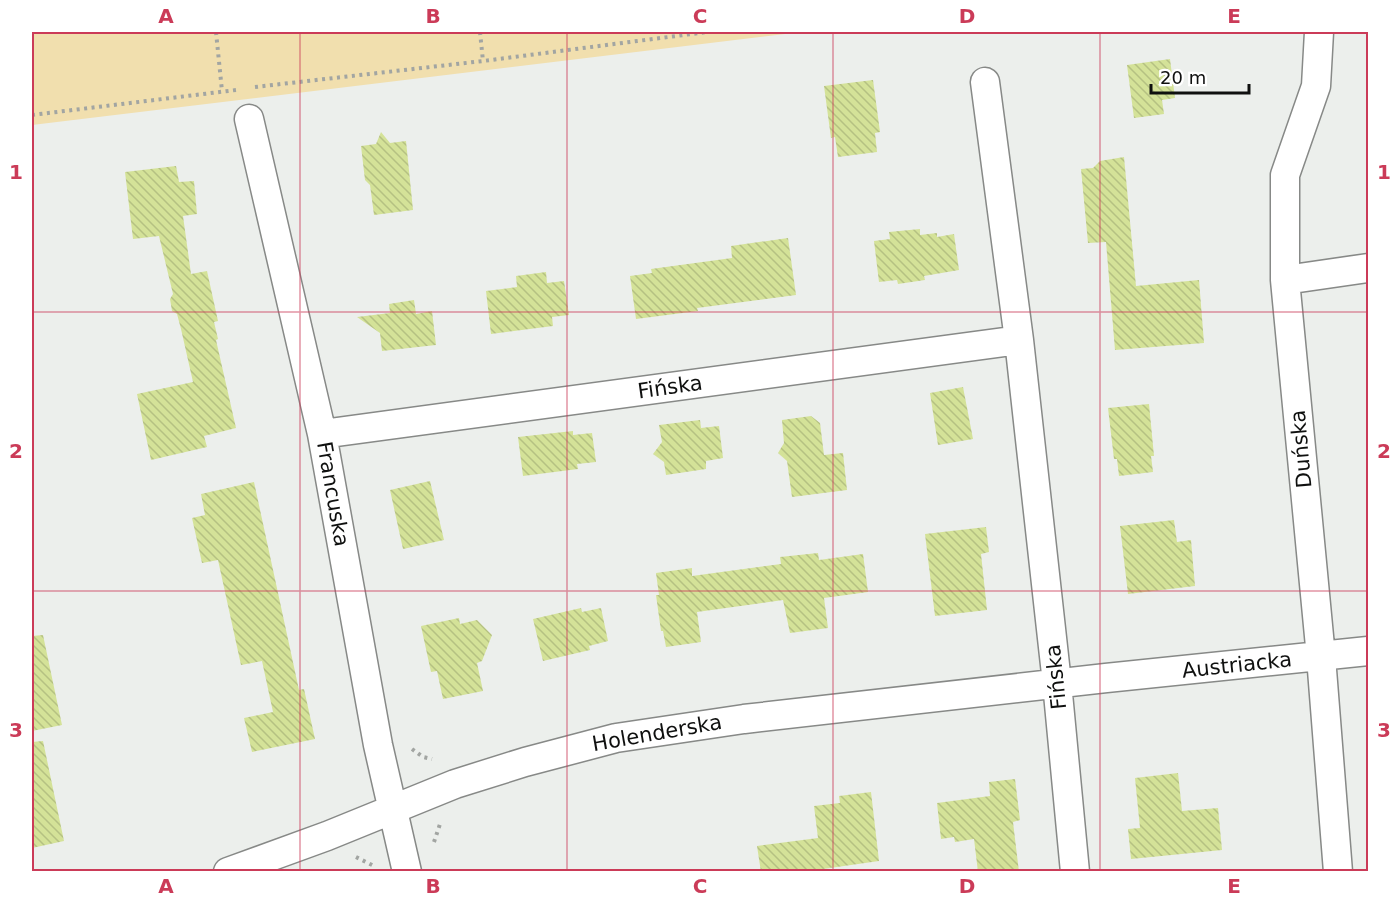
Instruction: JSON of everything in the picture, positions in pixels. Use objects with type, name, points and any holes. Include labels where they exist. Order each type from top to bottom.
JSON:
[{"type":"street","name":"Duńska","points":[[1319,32],[1316,86],[1285,175],[1285,280],[1321,657],[1338,872]]},
{"type":"street","name":"Fińska","points":[[985,82],[1019,340],[1057,683],[1075,872]]},
{"type":"street","name":"Francuska","points":[[249,119],[322,434],[378,745],[394,808],[395,871]]},
{"type":"street","points":[[1285,280],[1368,268]]},
{"type":"street","name":"Fińska","points":[[322,434],[1019,340]]},
{"type":"street","name":"Austriacka","points":[[1106,678],[1368,651]]},
{"type":"street","name":"Holenderska","points":[[228,872],[327,836],[455,784],[525,762],[634,735],[733,720],[1106,678]]},
{"type":"path","points":[[216,32],[222,91]]},
{"type":"path","points":[[480,32],[483,61]]},
{"type":"path","points":[[32,115],[707,32]]},
{"type":"path","points":[[346,860],[355,856],[395,871]]},
{"type":"shaded area","points":[[32,32],[802,32],[32,125]]},
{"type":"building","points":[[1170,59],[1175,98],[1162,100],[1164,114],[1134,118],[1127,65]]},
{"type":"building","points":[[873,80],[880,132],[875,133],[877,152],[838,157],[835,137],[831,138],[824,86]]},
{"type":"building","points":[[381,132],[390,143],[406,141],[413,210],[374,215],[370,185],[365,180],[361,146],[376,144]]},
{"type":"building","points":[[1124,157],[1136,286],[1199,280],[1204,343],[1115,350],[1106,242],[1088,243],[1081,169],[1093,168],[1100,161]]},
{"type":"building","points":[[176,166],[179,182],[194,181],[197,214],[183,216],[191,274],[207,271],[218,321],[214,322],[218,339],[216,340],[236,428],[204,436],[207,447],[151,460],[137,394],[193,382],[177,314],[172,311],[170,299],[173,294],[159,236],[133,239],[125,172]]},
{"type":"building","points":[[920,229],[920,235],[937,233],[937,237],[954,234],[959,270],[924,276],[925,280],[898,284],[897,280],[879,282],[874,241],[890,239],[889,232]]},
{"type":"building","points":[[788,238],[796,295],[697,308],[698,311],[636,319],[630,276],[652,273],[651,269],[732,258],[731,246]]},
{"type":"building","points":[[546,272],[547,283],[564,281],[569,315],[552,317],[553,326],[491,334],[486,291],[517,287],[516,276]]},
{"type":"building","points":[[414,300],[416,314],[432,311],[436,345],[382,351],[380,333],[357,317],[390,313],[389,304]]},
{"type":"building","points":[[963,387],[973,439],[938,445],[930,393]]},
{"type":"building","points":[[1149,404],[1154,456],[1151,456],[1153,472],[1119,476],[1117,459],[1114,459],[1108,408]]},
{"type":"building","points":[[811,416],[820,423],[824,455],[843,453],[847,490],[792,497],[787,461],[778,453],[784,443],[782,420]]},
{"type":"building","points":[[700,420],[701,428],[719,426],[723,458],[706,461],[706,469],[666,475],[664,462],[653,454],[662,442],[659,425]]},
{"type":"building","points":[[573,431],[573,435],[592,433],[596,462],[577,464],[578,469],[523,476],[518,437]]},
{"type":"building","points":[[430,481],[444,540],[403,549],[390,490]]},
{"type":"building","points":[[254,482],[299,690],[304,689],[315,739],[252,752],[244,718],[273,712],[262,661],[241,665],[218,560],[202,563],[192,518],[205,515],[201,494]]},
{"type":"building","points":[[1174,520],[1177,542],[1191,540],[1195,586],[1128,594],[1120,526]]},
{"type":"building","points":[[986,527],[989,552],[981,554],[987,610],[935,616],[925,534]]},
{"type":"building","points":[[818,553],[819,560],[863,554],[868,592],[824,598],[828,628],[790,633],[783,600],[697,612],[701,642],[666,647],[663,631],[661,631],[656,595],[659,595],[656,573],[692,568],[692,576],[781,564],[780,557]]},
{"type":"building","points":[[581,608],[582,612],[601,608],[608,641],[589,646],[590,650],[543,661],[533,619]]},
{"type":"building","points":[[459,618],[460,624],[477,620],[492,635],[482,661],[477,663],[483,691],[443,699],[437,671],[431,672],[421,626]]},
{"type":"building","points":[[43,635],[62,725],[32,731],[32,636]]},
{"type":"building","points":[[43,741],[64,841],[32,848],[32,742]]},
{"type":"building","points":[[1178,773],[1182,811],[1218,808],[1222,850],[1131,859],[1128,829],[1140,828],[1135,778]]},
{"type":"building","points":[[1015,779],[1020,820],[1013,822],[1019,872],[978,872],[974,839],[955,842],[954,837],[941,839],[937,803],[990,796],[989,782]]},
{"type":"building","points":[[871,792],[879,861],[802,872],[761,872],[757,846],[818,838],[814,806],[840,803],[839,796]]}]
